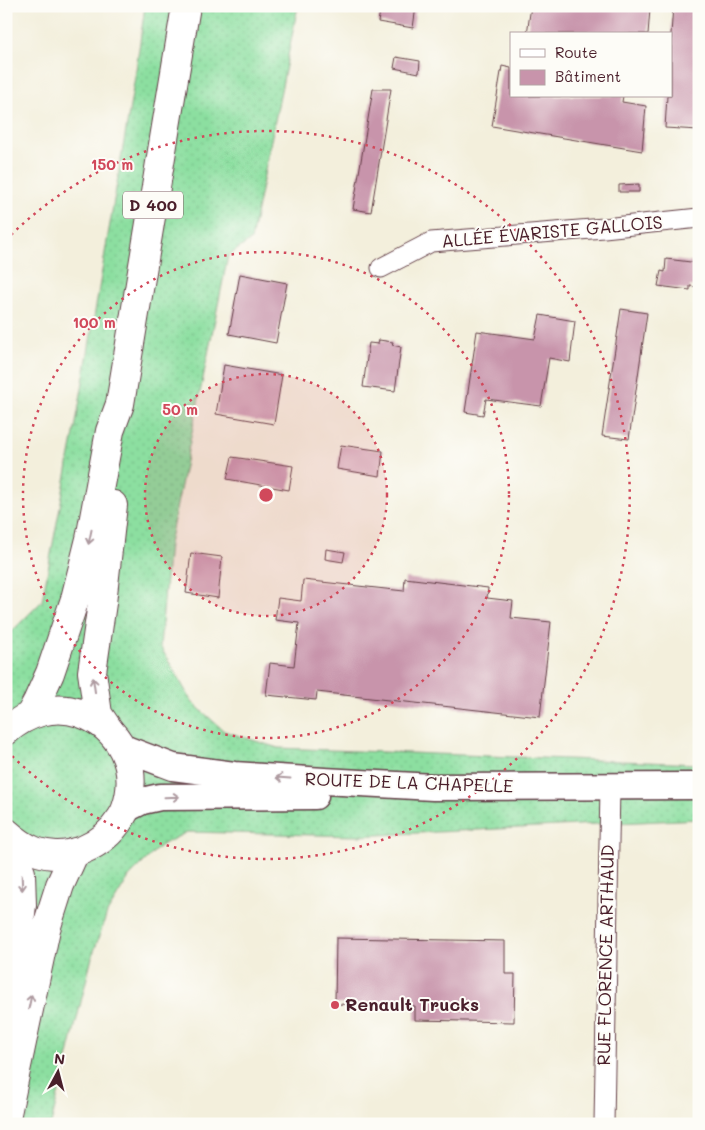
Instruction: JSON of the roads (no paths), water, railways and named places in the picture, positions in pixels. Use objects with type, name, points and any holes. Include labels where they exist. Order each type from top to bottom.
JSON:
[{"type":"main road","name":"D 400","points":[[116,739],[98,714],[92,672],[102,603],[119,444],[120,404],[186,6]]},
{"type":"main road","name":"D 400","points":[[30,715],[50,673],[75,599],[90,539],[110,431],[120,404]]},
{"type":"main road","points":[[6,731],[16,722],[30,715],[50,709],[72,710],[92,717],[116,739],[130,768],[131,789],[126,810],[114,829],[97,844],[75,852],[56,855],[36,851],[18,843],[6,832]]},
{"type":"main road","name":"ROUTE DE LA CHAPELLE","points":[[116,739],[173,767],[234,775],[433,787],[610,791],[699,796]]},
{"type":"main road","name":"ROUTE DE LA CHAPELLE","points":[[126,810],[142,801],[160,797],[428,795],[610,791],[699,786]]},
{"type":"main road","points":[[6,837],[21,873],[22,905],[6,1039]]},
{"type":"main road","points":[[6,1118],[46,929],[60,885],[75,852]]},
{"type":"street","name":"ALLÉE ÉVARISTE GALLOIS","points":[[381,268],[431,242],[699,218]]},
{"type":"street","name":"RUE FLORENCE ARTHAUD","points":[[604,1124],[610,791]]},
{"type":"place","name":"Renault Trucks","points":[[335,1005]]}]
